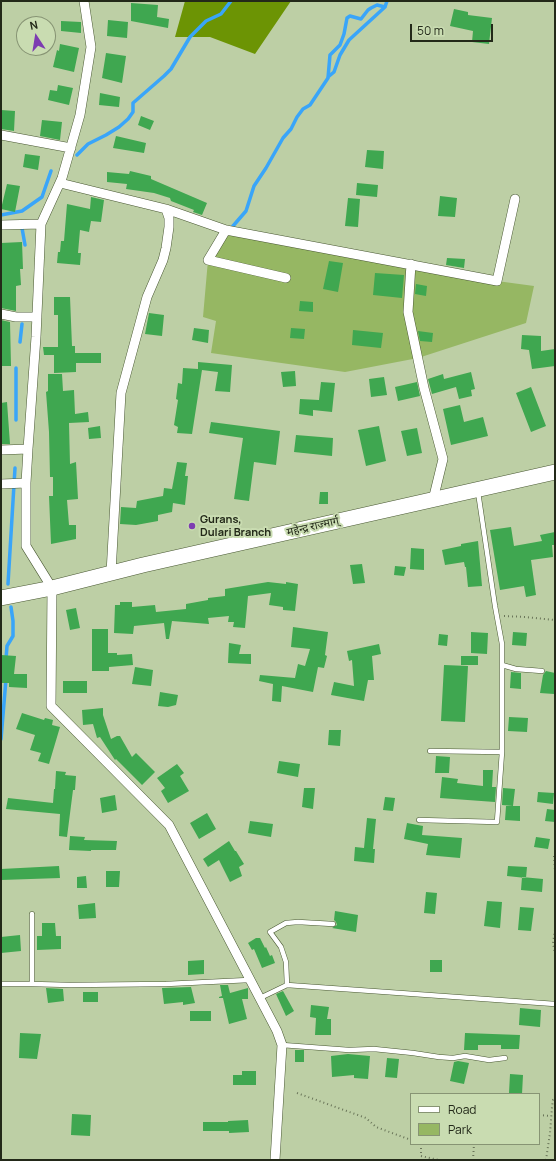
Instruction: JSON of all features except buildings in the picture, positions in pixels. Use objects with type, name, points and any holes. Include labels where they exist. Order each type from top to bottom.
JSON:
[{"type":"highway","name":"महेन्द्र राज्मार्ग्","points":[[1,598],[52,588],[555,472]]},
{"type":"street","points":[[84,1],[91,47],[80,115],[62,178],[42,224],[26,483],[26,546],[52,588],[51,706],[169,825],[277,1031],[282,1045],[275,1160]]},
{"type":"street","points":[[1,136],[71,148]]},
{"type":"street","points":[[60,183],[166,209],[226,230],[497,280],[515,199]]},
{"type":"street","points":[[111,574],[121,393],[148,293],[163,260],[166,248],[169,222],[166,209]]},
{"type":"street","points":[[1,225],[42,224]]},
{"type":"street","points":[[226,230],[208,260],[286,278]]},
{"type":"street","points":[[411,264],[408,312],[424,388],[443,459],[433,500]]},
{"type":"street","points":[[1,314],[16,317],[37,317]]},
{"type":"street","points":[[1,450],[28,449]]},
{"type":"street","points":[[1,484],[26,483]]},
{"type":"lane","points":[[419,820],[497,822],[502,752],[502,644],[496,616],[478,489]]},
{"type":"lane","points":[[502,665],[516,669],[542,671]]},
{"type":"lane","points":[[430,751],[502,752]]},
{"type":"lane","points":[[32,914],[32,984]]},
{"type":"lane","points":[[287,985],[286,962],[281,947],[270,932],[286,923],[298,922],[333,924]]},
{"type":"lane","points":[[1,984],[166,984],[251,980]]},
{"type":"lane","points":[[260,998],[287,985],[555,1004]]},
{"type":"lane","points":[[282,1045],[349,1050],[374,1049],[453,1058],[465,1056],[489,1060],[505,1058]]},
{"type":"path","points":[[496,616],[555,620]]},
{"type":"path","points":[[554,856],[555,871]]},
{"type":"path","points":[[555,930],[552,943],[555,954]]},
{"type":"path","points":[[297,1093],[366,1118],[376,1126],[410,1140]]},
{"type":"path","points":[[546,1160],[553,1100],[555,1100]]},
{"type":"path","points":[[540,1115],[551,1116]]},
{"type":"path","points":[[421,1145],[421,1160]]},
{"type":"path","points":[[473,1160],[474,1145]]},
{"type":"path","points":[[421,1156],[439,1160]]},
{"type":"green space","points":[[185,1],[291,1],[255,54],[210,37],[175,37]]},
{"type":"green space","points":[[226,230],[497,281],[534,286],[526,323],[418,358],[345,372],[211,353],[216,321],[203,317],[208,260]]},
{"type":"waterway","points":[[77,155],[88,144],[119,127],[128,119],[133,112],[133,103],[171,69],[190,37],[206,21],[221,14],[231,1]]},
{"type":"waterway","points":[[233,226],[246,211],[254,186],[283,138],[291,129],[303,109],[310,105],[328,78],[330,55],[340,45],[347,18],[350,16],[361,19],[371,8],[377,5],[385,7],[387,1]]},
{"type":"waterway","points":[[328,77],[334,72],[340,55],[349,40],[385,7]]},
{"type":"waterway","points":[[1,215],[22,211],[42,197],[51,171]]},
{"type":"waterway","points":[[22,228],[25,245]]},
{"type":"waterway","points":[[20,342],[22,324]]},
{"type":"waterway","points":[[16,368],[16,420]]},
{"type":"waterway","points":[[8,584],[15,468]]},
{"type":"waterway","points":[[6,659],[7,646],[13,636],[11,607]]},
{"type":"waterway","points":[[1,739],[6,679]]},
{"type":"place","name":"Gurans, Dulari Branch","points":[[192,526]]}]
